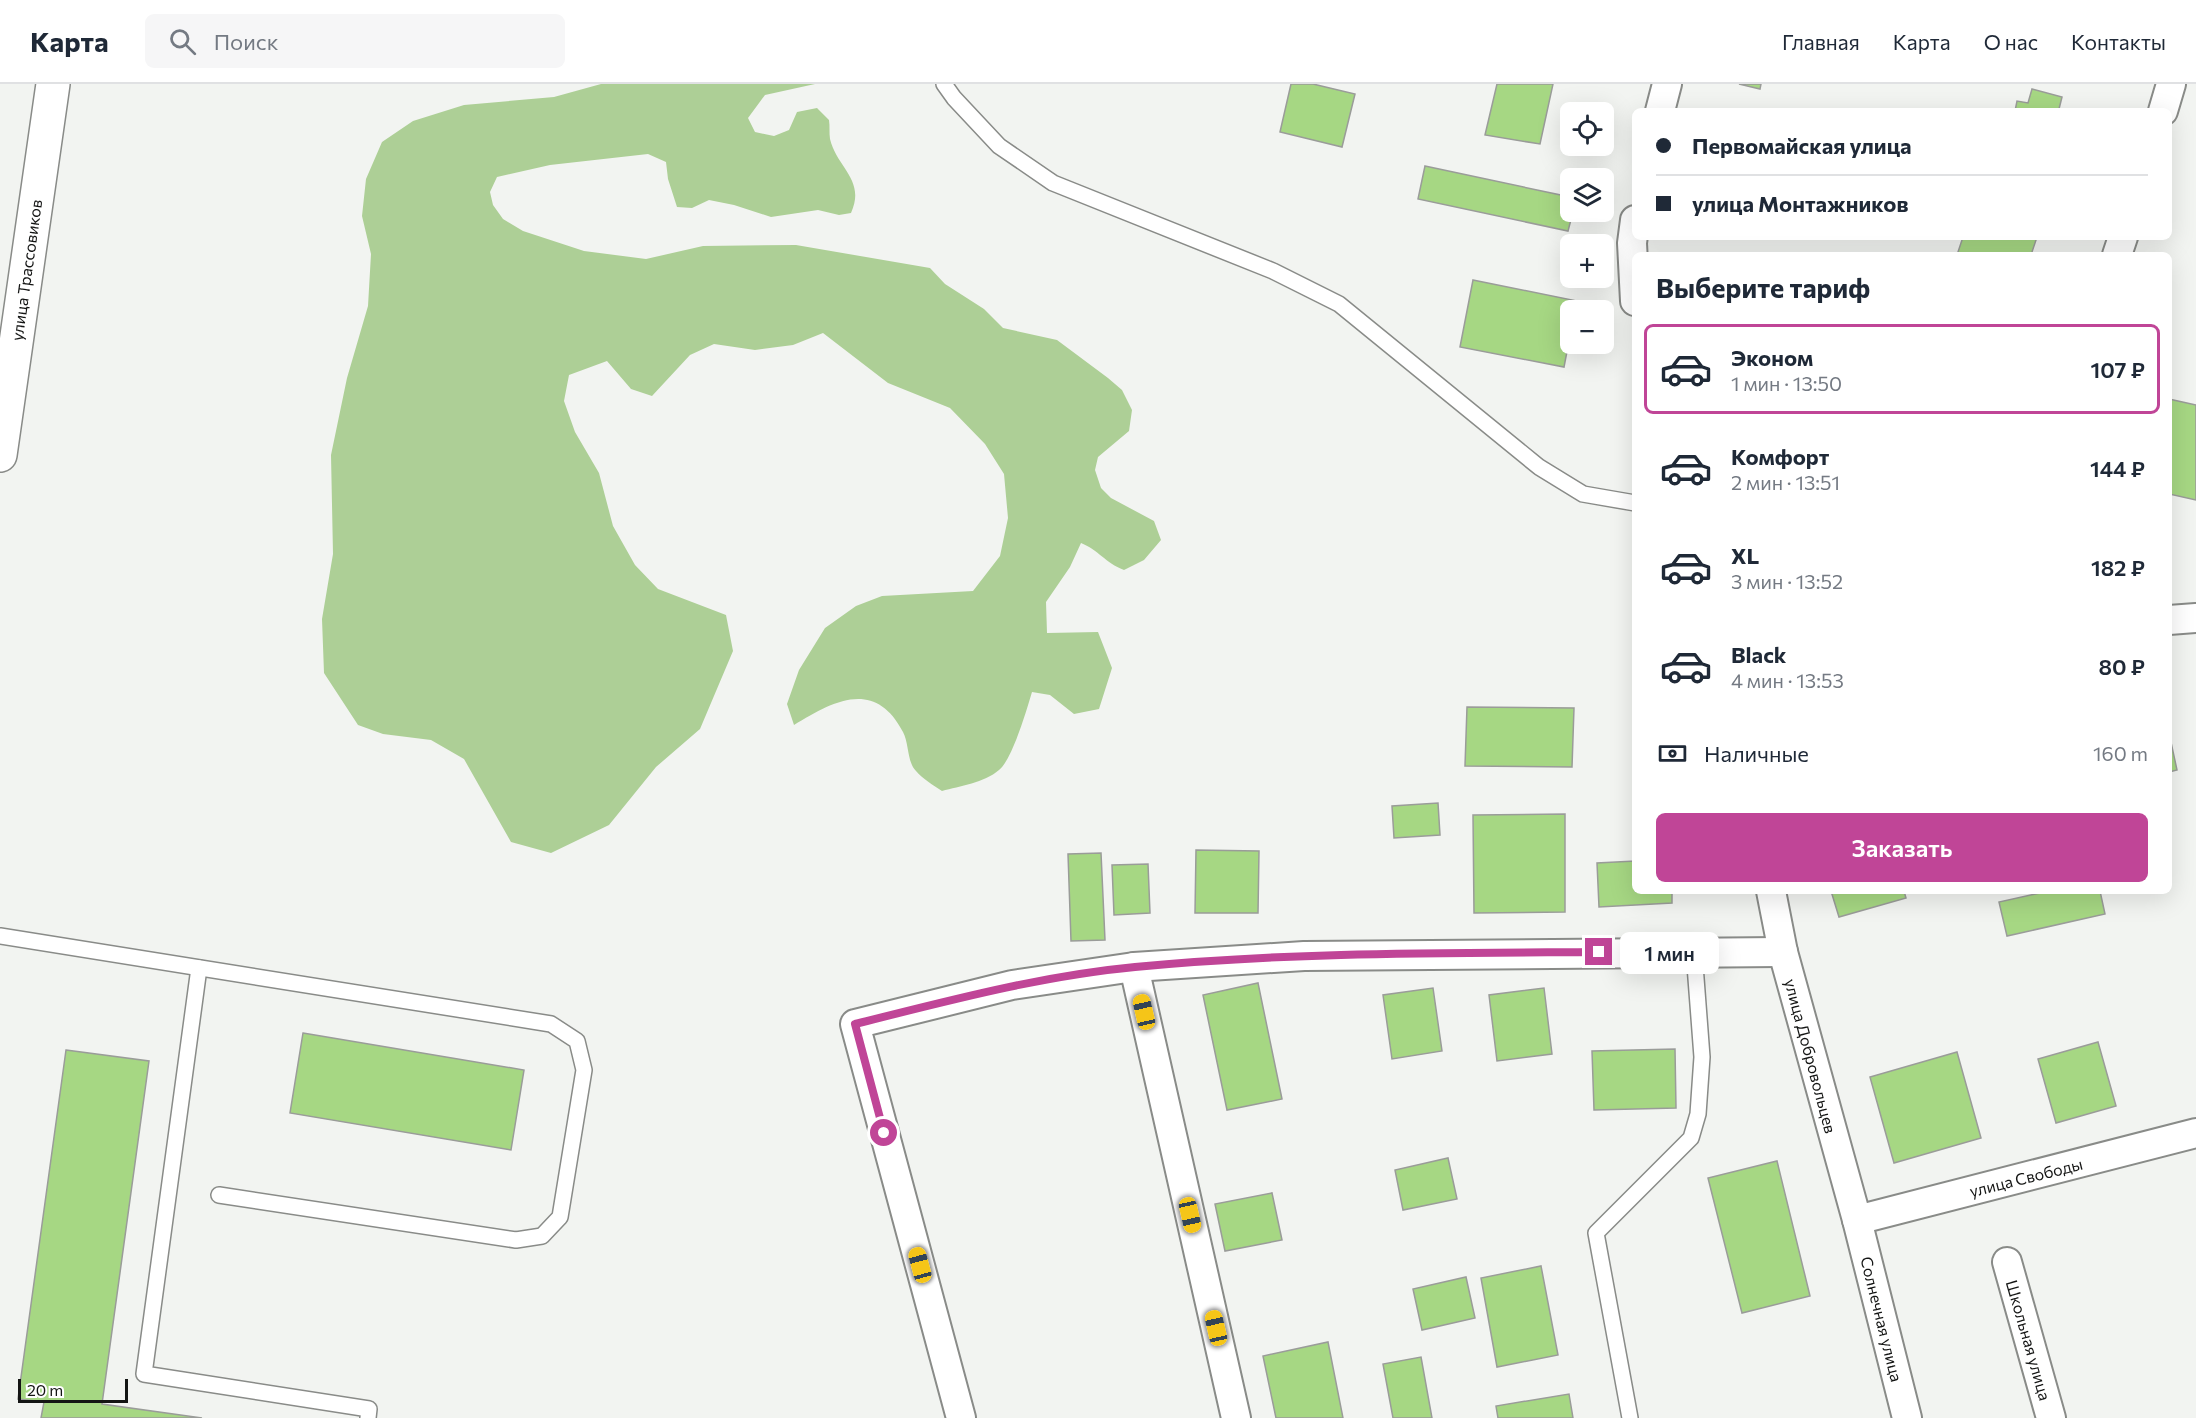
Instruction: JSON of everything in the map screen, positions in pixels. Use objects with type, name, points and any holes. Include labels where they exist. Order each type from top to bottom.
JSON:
[{"type":"main road","name":"улица Трассовиков","points":[[0,455],[53,84]]},
{"type":"street","points":[[1661,108],[1667,84]]},
{"type":"street","points":[[2164,108],[2171,84]]},
{"type":"street","points":[[2172,620],[2196,618]]},
{"type":"street","name":"улица Добровольцев","points":[[1771,894],[1782,952],[1857,1220]]},
{"type":"street","points":[[961,1418],[855,1024],[1012,985],[1134,967],[1304,956],[1782,952]]},
{"type":"street","points":[[1134,967],[1236,1418]]},
{"type":"street","name":"улица Свободы","points":[[1857,1220],[2196,1133]]},
{"type":"street","name":"Солнечная улица","points":[[1857,1220],[1907,1418]]},
{"type":"street","name":"Школьная улица","points":[[2007,1262],[2051,1418]]},
{"type":"lane","points":[[944,84],[954,98],[999,146],[1053,183],[1273,271],[1339,304],[1539,467],[1583,494],[1632,502]]},
{"type":"lane","points":[[0,936],[551,1023],[577,1041],[584,1070],[560,1217],[542,1236],[516,1240],[219,1195]]},
{"type":"lane","points":[[1630,1418],[1596,1233],[1691,1138],[1698,1114],[1702,1057],[1694,952]]},
{"type":"lane","points":[[199,968],[144,1374],[369,1409],[368,1418]]},
{"type":"green space","points":[[601,84],[815,84],[765,95],[748,118],[755,132],[774,136],[789,130],[797,112],[817,108],[829,120],[830,139],[853,183],[855,202],[851,213],[839,215],[818,210],[771,217],[709,200],[692,208],[677,207],[668,179],[666,162],[648,154],[550,165],[497,177],[490,192],[493,205],[503,219],[523,231],[584,251],[646,259],[703,246],[796,245],[930,268],[945,284],[984,309],[1003,328],[1057,340],[1122,390],[1132,410],[1129,431],[1098,457],[1095,470],[1101,488],[1111,498],[1154,521],[1161,540],[1144,560],[1124,570],[1081,543],[1070,567],[1046,602],[1047,633],[1098,632],[1112,668],[1099,709],[1074,714],[1050,695],[1032,692],[1014,745],[999,770],[979,781],[942,791],[922,777],[913,767],[903,732],[892,715],[880,705],[866,700],[853,699],[838,702],[794,725],[787,704],[799,670],[825,628],[856,606],[882,596],[973,591],[1000,556],[1008,518],[1004,474],[985,444],[950,408],[888,383],[823,333],[793,345],[755,350],[714,344],[690,355],[652,396],[631,389],[607,361],[569,375],[564,401],[575,432],[599,473],[613,526],[635,565],[658,589],[726,615],[733,651],[700,729],[656,767],[609,825],[551,853],[511,842],[464,759],[431,740],[383,734],[358,725],[324,673],[322,619],[333,554],[331,455],[347,378],[368,306],[371,254],[362,216],[366,179],[382,142],[413,121],[464,105],[554,97]]},
{"type":"building","points":[[1291,84],[1313,84],[1355,94],[1342,147],[1280,132]]},
{"type":"building","points":[[1497,84],[1553,84],[1540,144],[1485,135]]},
{"type":"building","points":[[1739,84],[1761,84],[1760,89]]},
{"type":"building","points":[[2032,89],[2062,97],[2059,108],[2016,108],[2017,101],[2028,103]]},
{"type":"building","points":[[1425,166],[1560,195],[1560,222],[1570,222],[1568,231],[1418,199]]},
{"type":"building","points":[[1962,240],[2036,240],[2032,252],[1958,252]]},
{"type":"building","points":[[1473,280],[1572,300],[1560,300],[1560,354],[1567,354],[1564,367],[1460,347]]},
{"type":"building","points":[[2172,400],[2196,405],[2196,500],[2172,495]]},
{"type":"building","points":[[1467,707],[1574,708],[1572,767],[1465,766]]},
{"type":"building","points":[[2172,747],[2177,770],[2172,771]]},
{"type":"building","points":[[1438,803],[1440,835],[1394,838],[1392,806]]},
{"type":"building","points":[[1565,814],[1565,912],[1474,913],[1473,815]]},
{"type":"building","points":[[1196,850],[1259,851],[1258,913],[1195,913]]},
{"type":"building","points":[[1101,853],[1105,940],[1071,941],[1068,854]]},
{"type":"building","points":[[1632,861],[1632,894],[1672,894],[1672,903],[1599,907],[1597,863]]},
{"type":"building","points":[[1148,864],[1150,913],[1114,915],[1112,865]]},
{"type":"building","points":[[1832,894],[1905,894],[1906,898],[1839,917]]},
{"type":"building","points":[[2035,894],[2101,894],[2105,914],[2007,936],[1999,902]]},
{"type":"building","points":[[1258,983],[1282,1099],[1227,1110],[1203,995]]},
{"type":"building","points":[[1433,988],[1442,1051],[1392,1059],[1383,995]]},
{"type":"building","points":[[1544,988],[1552,1054],[1497,1061],[1489,995]]},
{"type":"building","points":[[303,1033],[524,1070],[511,1150],[290,1113]]},
{"type":"building","points":[[2098,1042],[2116,1106],[2056,1123],[2038,1059]]},
{"type":"building","points":[[1675,1049],[1676,1108],[1594,1110],[1592,1051]]},
{"type":"building","points":[[66,1050],[149,1061],[102,1404],[202,1418],[41,1418],[44,1402],[18,1399]]},
{"type":"building","points":[[1957,1052],[1981,1138],[1894,1163],[1870,1077]]},
{"type":"building","points":[[1448,1158],[1457,1199],[1403,1210],[1395,1170]]},
{"type":"building","points":[[1777,1161],[1810,1296],[1742,1313],[1708,1178]]},
{"type":"building","points":[[1272,1193],[1282,1240],[1225,1251],[1215,1204]]},
{"type":"building","points":[[1541,1266],[1558,1355],[1497,1367],[1481,1278]]},
{"type":"building","points":[[1466,1277],[1475,1318],[1422,1330],[1413,1289]]},
{"type":"building","points":[[1328,1342],[1343,1418],[1276,1418],[1263,1356]]},
{"type":"building","points":[[1421,1357],[1432,1418],[1393,1418],[1383,1364]]},
{"type":"building","points":[[1569,1394],[1573,1418],[1498,1418],[1496,1406]]},
{"type":"route","points":[[884,1133],[855,1024],[1012,985],[1134,967],[1304,956],[1599,952]]}]
